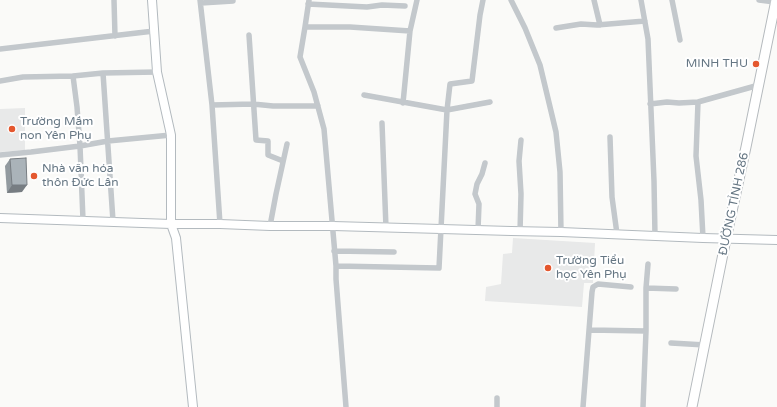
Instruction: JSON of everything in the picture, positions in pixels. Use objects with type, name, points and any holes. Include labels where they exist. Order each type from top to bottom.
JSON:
[{"type":"main road","name":"ĐƯỜNG TỈNH 286","points":[[692,407],[759,85],[773,35],[776,1]]},
{"type":"street","points":[[114,0],[115,36]]},
{"type":"street","points":[[152,0],[157,72],[171,135],[171,224],[176,238],[194,407]]},
{"type":"street","points":[[403,102],[410,31],[417,0]]},
{"type":"street","points":[[336,266],[439,268],[447,110],[450,84],[472,81],[483,0]]},
{"type":"street","points":[[511,0],[525,28],[540,65],[556,132],[560,172],[562,232]]},
{"type":"street","points":[[594,0],[600,25]]},
{"type":"street","points":[[641,0],[648,39],[654,181],[654,236]]},
{"type":"street","points":[[672,0],[680,40]]},
{"type":"street","points":[[759,0],[776,1]]},
{"type":"street","points":[[220,224],[212,104],[201,2],[233,1]]},
{"type":"street","points":[[346,407],[333,226],[324,129],[314,92],[300,57],[309,2],[367,7],[382,4],[405,6]]},
{"type":"street","points":[[556,28],[581,24],[600,25],[645,21]]},
{"type":"street","points":[[305,27],[350,27],[410,31]]},
{"type":"street","points":[[0,50],[154,31]]},
{"type":"street","points":[[248,35],[256,140],[268,141],[268,155],[283,161]]},
{"type":"street","points":[[0,81],[23,77],[157,72]]},
{"type":"street","points":[[103,73],[113,221]]},
{"type":"street","points":[[73,76],[80,146],[83,220]]},
{"type":"street","points":[[650,104],[667,102],[698,102],[759,85]]},
{"type":"street","points":[[364,95],[447,110],[490,102]]},
{"type":"street","points":[[698,102],[696,156],[701,200],[703,238]]},
{"type":"street","points":[[212,104],[318,106]]},
{"type":"street","points":[[382,123],[386,228]]},
{"type":"street","points":[[0,155],[80,146],[108,141],[171,135]]},
{"type":"street","points":[[610,136],[612,197],[617,234]]},
{"type":"street","points":[[520,232],[521,194],[519,161],[521,140]]},
{"type":"street","points":[[270,226],[287,144]]},
{"type":"street","points":[[478,230],[478,204],[475,194],[484,163]]},
{"type":"street","points":[[0,218],[171,224],[333,226],[562,232],[777,240]]},
{"type":"street","points":[[334,251],[394,252]]},
{"type":"street","points":[[642,407],[648,264]]},
{"type":"street","points":[[583,407],[593,287],[598,284],[631,287]]},
{"type":"street","points":[[646,288],[676,289]]},
{"type":"street","points":[[589,330],[646,331]]},
{"type":"street","points":[[671,343],[705,345]]},
{"type":"street","points":[[497,398],[497,407]]},
{"type":"shaded area","name":"Trường Mầm non Yên Phụ","points":[[25,108],[25,150],[0,152],[0,109]]},
{"type":"shaded area","name":"Trường Tiểu học Yên Phụ","points":[[513,238],[595,243],[593,283],[584,283],[582,307],[485,301],[486,287],[501,284],[503,254],[512,253]]},
{"type":"building","points":[[26,158],[27,185],[12,185],[10,159]]},
{"type":"place","name":"MINH THU","points":[[756,64]]},
{"type":"place","name":"Trường Mầm non Yên Phụ","points":[[12,129]]},
{"type":"place","name":"Nhà văn hóa thôn Đức Lân","points":[[34,176]]},
{"type":"place","name":"Trường Tiểu học Yên Phụ","points":[[548,268]]}]
